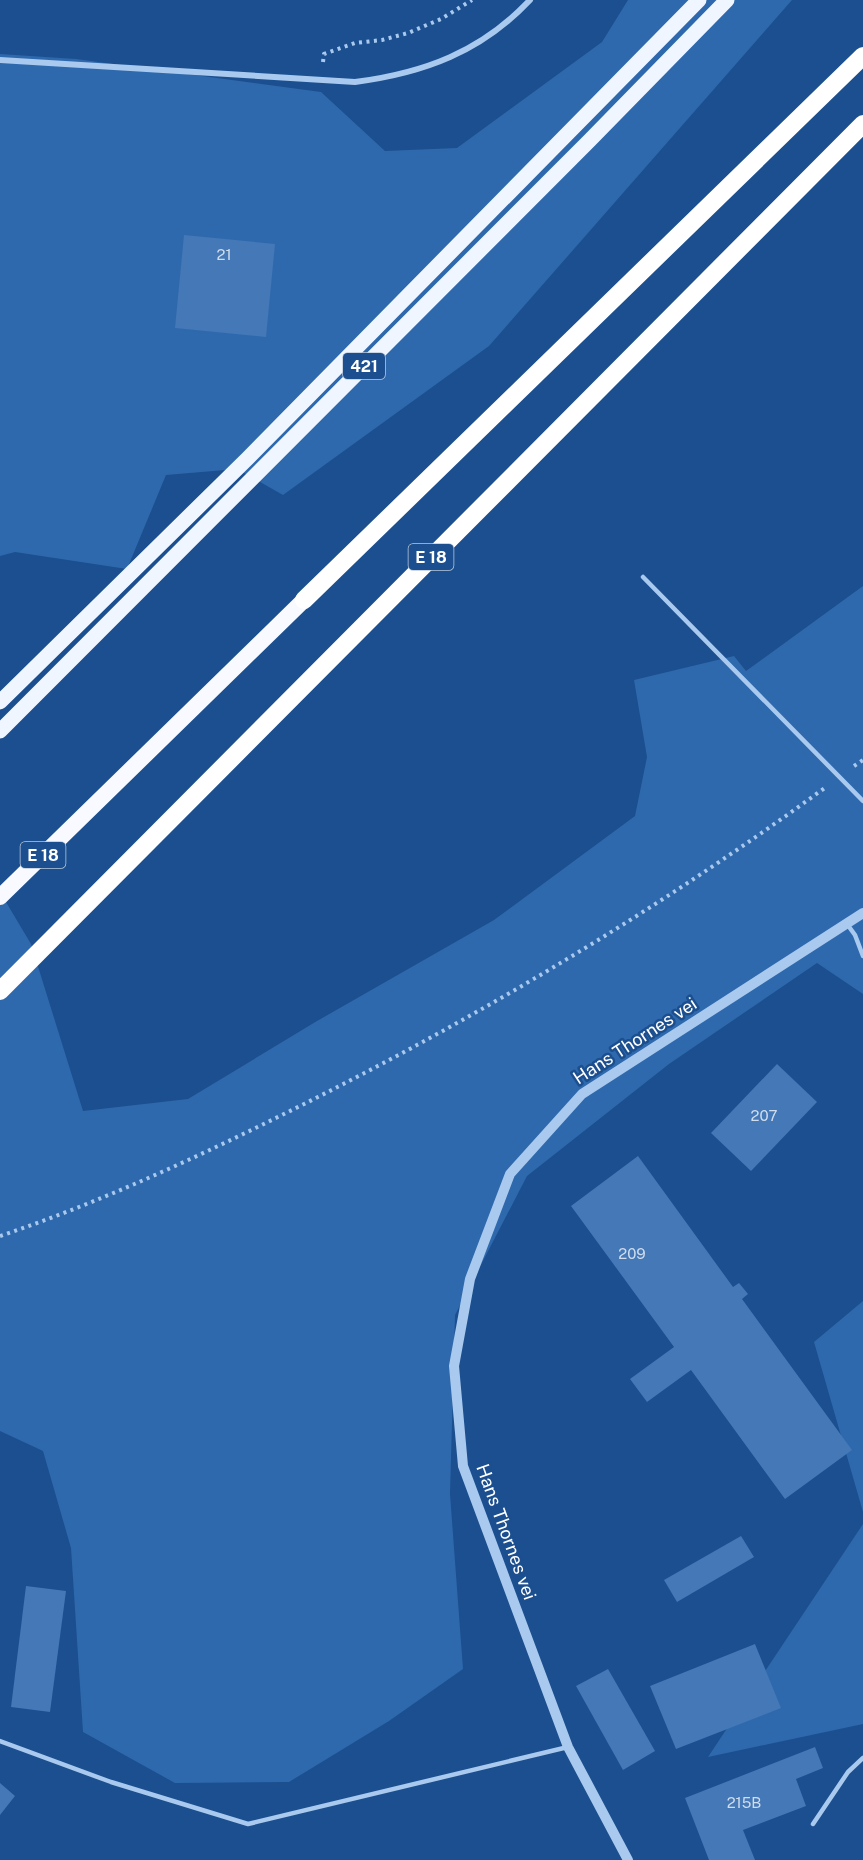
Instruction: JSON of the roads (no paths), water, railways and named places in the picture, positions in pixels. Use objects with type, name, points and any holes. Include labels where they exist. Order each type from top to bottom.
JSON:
[{"type":"highway","name":"E 18","points":[[0,897],[863,56]]},
{"type":"highway","name":"E 18","points":[[0,991],[863,124]]},
{"type":"main road","name":"421","points":[[0,702],[247,459],[699,0]]},
{"type":"main road","name":"421","points":[[0,731],[727,0]]},
{"type":"street","points":[[0,60],[355,82],[392,77],[424,68],[454,55],[486,39],[517,14],[530,0]]},
{"type":"street","name":"Hans Thornes vei","points":[[628,1860],[568,1747],[463,1466],[454,1366],[470,1279],[510,1174],[582,1094],[863,913]]},
{"type":"lane","points":[[643,576],[863,801]]},
{"type":"lane","points":[[847,924],[855,935],[863,956]]},
{"type":"lane","points":[[0,1741],[111,1782],[248,1824],[568,1747]]},
{"type":"lane","points":[[813,1824],[848,1772],[863,1758]]}]
